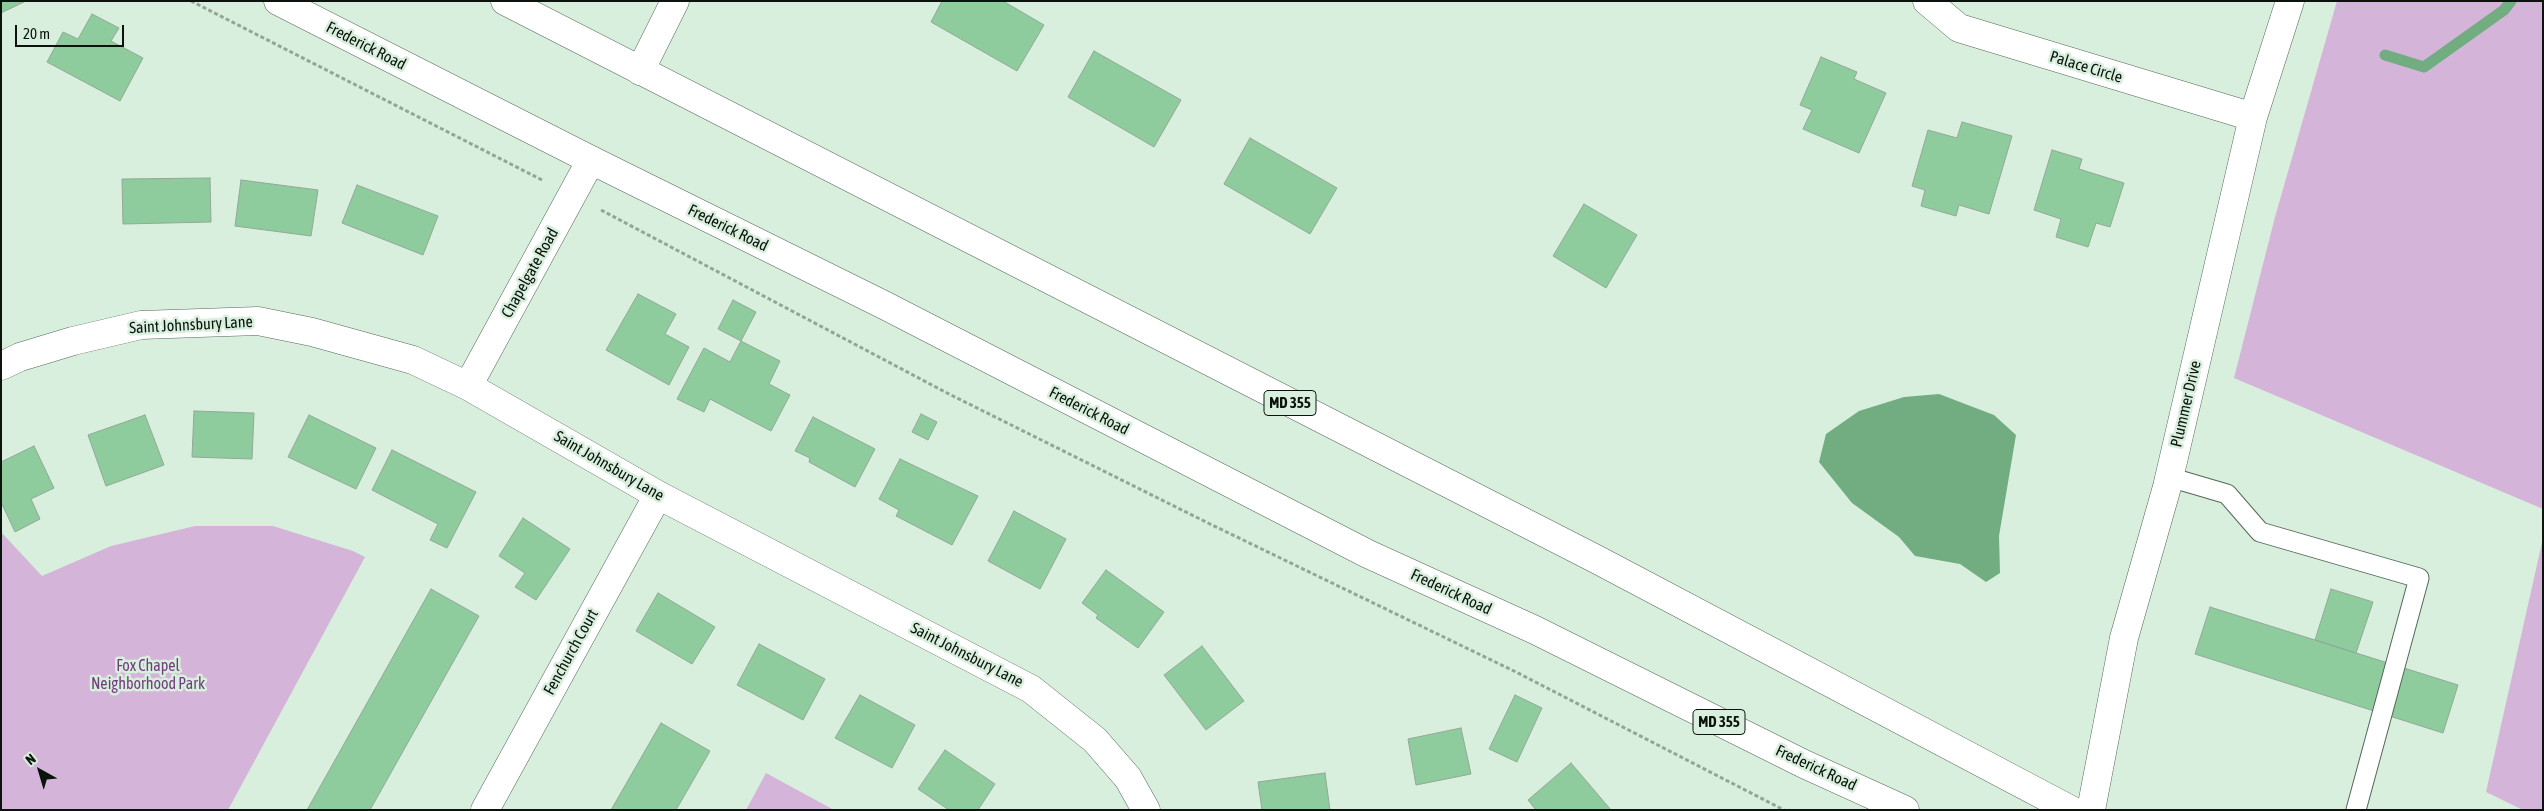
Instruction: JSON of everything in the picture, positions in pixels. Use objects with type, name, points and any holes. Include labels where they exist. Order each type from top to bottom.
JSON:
[{"type":"main road","name":"Frederick Road","points":[[278,1],[591,160],[884,305],[1368,554],[1535,630],[1804,764],[1905,810]]},
{"type":"main road","name":"MD 355","points":[[506,1],[1587,554],[2071,810]]},
{"type":"main road","points":[[640,71],[675,1]]},
{"type":"main road","name":"Palace Circle","points":[[1927,1],[1959,28],[2253,117]]},
{"type":"main road","name":"Plummer Drive","points":[[2091,810],[2124,638],[2169,477],[2253,117],[2290,1]]},
{"type":"main road","name":"Chapelgate Road","points":[[468,386],[591,160]]},
{"type":"main road","name":"Saint Johnsbury Lane","points":[[1,366],[20,357],[73,340],[141,325],[258,321],[312,332],[413,360],[468,386],[658,495],[1031,688],[1095,740],[1128,778],[1146,810]]},
{"type":"main road","name":"Fenchurch Court","points":[[485,810],[658,495]]},
{"type":"lane","points":[[2169,477],[2227,494],[2260,532],[2419,578],[2356,810]]},
{"type":"path","points":[[192,1],[572,195],[947,393],[1208,523],[1516,672],[1784,810]]},
{"type":"green space","points":[[2337,1],[2543,1],[2543,509],[2234,378],[2275,217]]},
{"type":"green space","name":"Fox Chapel Neighborhood Park","points":[[195,526],[273,526],[353,551],[365,557],[228,810],[1,810],[1,532],[42,576],[111,546]]},
{"type":"green space","points":[[2543,538],[2543,810],[2523,810],[2486,792]]},
{"type":"green space","points":[[766,773],[834,810],[746,810]]},
{"type":"shaded area","points":[[1939,394],[1994,415],[2016,435],[1999,536],[2000,573],[1986,582],[1960,564],[1915,556],[1899,537],[1852,503],[1819,462],[1826,434],[1859,411],[1904,397]]},
{"type":"building","points":[[1,1],[23,1],[24,2],[1,13]]},
{"type":"building","points":[[942,1],[1003,1],[1044,25],[1017,71],[931,22]]},
{"type":"building","points":[[92,14],[119,28],[111,41],[143,58],[120,101],[47,62],[63,32],[78,39]]},
{"type":"building","points":[[1094,51],[1181,100],[1154,147],[1068,97]]},
{"type":"building","points":[[1821,57],[1857,72],[1854,79],[1886,93],[1859,153],[1803,129],[1812,110],[1800,105]]},
{"type":"building","points":[[1962,122],[2012,136],[1989,214],[1959,205],[1956,216],[1921,206],[1925,190],[1912,186],[1928,130],[1957,138]]},
{"type":"building","points":[[1250,138],[1337,188],[1310,234],[1224,184]]},
{"type":"building","points":[[2052,150],[2082,159],[2079,169],[2124,183],[2110,227],[2096,223],[2088,247],[2056,237],[2061,219],[2034,210]]},
{"type":"building","points":[[210,178],[211,222],[123,224],[122,179]]},
{"type":"building","points":[[241,180],[318,190],[311,236],[235,226]]},
{"type":"building","points":[[357,185],[438,216],[423,255],[342,223]]},
{"type":"building","points":[[1584,204],[1637,235],[1606,288],[1553,256]]},
{"type":"building","points":[[638,294],[676,314],[665,334],[689,347],[669,385],[606,350]]},
{"type":"building","points":[[733,300],[756,312],[741,341],[718,329]]},
{"type":"building","points":[[741,341],[780,361],[769,384],[790,395],[771,431],[710,399],[704,412],[677,399],[704,348],[730,362]]},
{"type":"building","points":[[194,411],[254,413],[252,459],[192,457]]},
{"type":"building","points":[[921,414],[937,422],[928,440],[912,432]]},
{"type":"building","points":[[145,415],[164,465],[106,486],[88,435]]},
{"type":"building","points":[[309,415],[376,448],[356,489],[288,457]]},
{"type":"building","points":[[813,417],[875,449],[855,487],[809,462],[810,458],[795,451]]},
{"type":"building","points":[[34,446],[54,488],[31,499],[40,519],[15,532],[1,502],[1,462]]},
{"type":"building","points":[[392,450],[476,492],[447,548],[430,540],[438,524],[372,490]]},
{"type":"building","points":[[900,459],[978,496],[952,545],[896,516],[899,510],[879,499]]},
{"type":"building","points":[[1014,511],[1066,539],[1040,589],[988,561]]},
{"type":"building","points":[[523,518],[570,549],[536,600],[515,587],[525,573],[499,556]]},
{"type":"building","points":[[1106,570],[1164,612],[1138,648],[1096,618],[1098,615],[1082,603]]},
{"type":"building","points":[[431,589],[479,616],[370,810],[307,810]]},
{"type":"building","points":[[2331,589],[2373,602],[2356,653],[2315,640]]},
{"type":"building","points":[[658,593],[715,627],[692,664],[636,631]]},
{"type":"building","points":[[2210,607],[2458,685],[2443,733],[2195,654]]},
{"type":"building","points":[[759,644],[825,679],[803,720],[737,685]]},
{"type":"building","points":[[1202,646],[1244,701],[1206,730],[1164,675]]},
{"type":"building","points":[[860,695],[915,725],[892,768],[835,738]]},
{"type":"building","points":[[1515,695],[1542,708],[1517,762],[1489,749]]},
{"type":"building","points":[[661,723],[710,751],[676,810],[611,810]]},
{"type":"building","points":[[1461,728],[1471,774],[1416,785],[1408,739]]},
{"type":"building","points":[[945,750],[995,784],[978,810],[949,810],[918,789]]},
{"type":"building","points":[[1571,763],[1611,810],[1536,810],[1528,800]]},
{"type":"building","points":[[1325,773],[1330,810],[1262,810],[1258,782]]},
{"type":"waterway","points":[[2385,55],[2424,67],[2504,10],[2511,1]]}]
